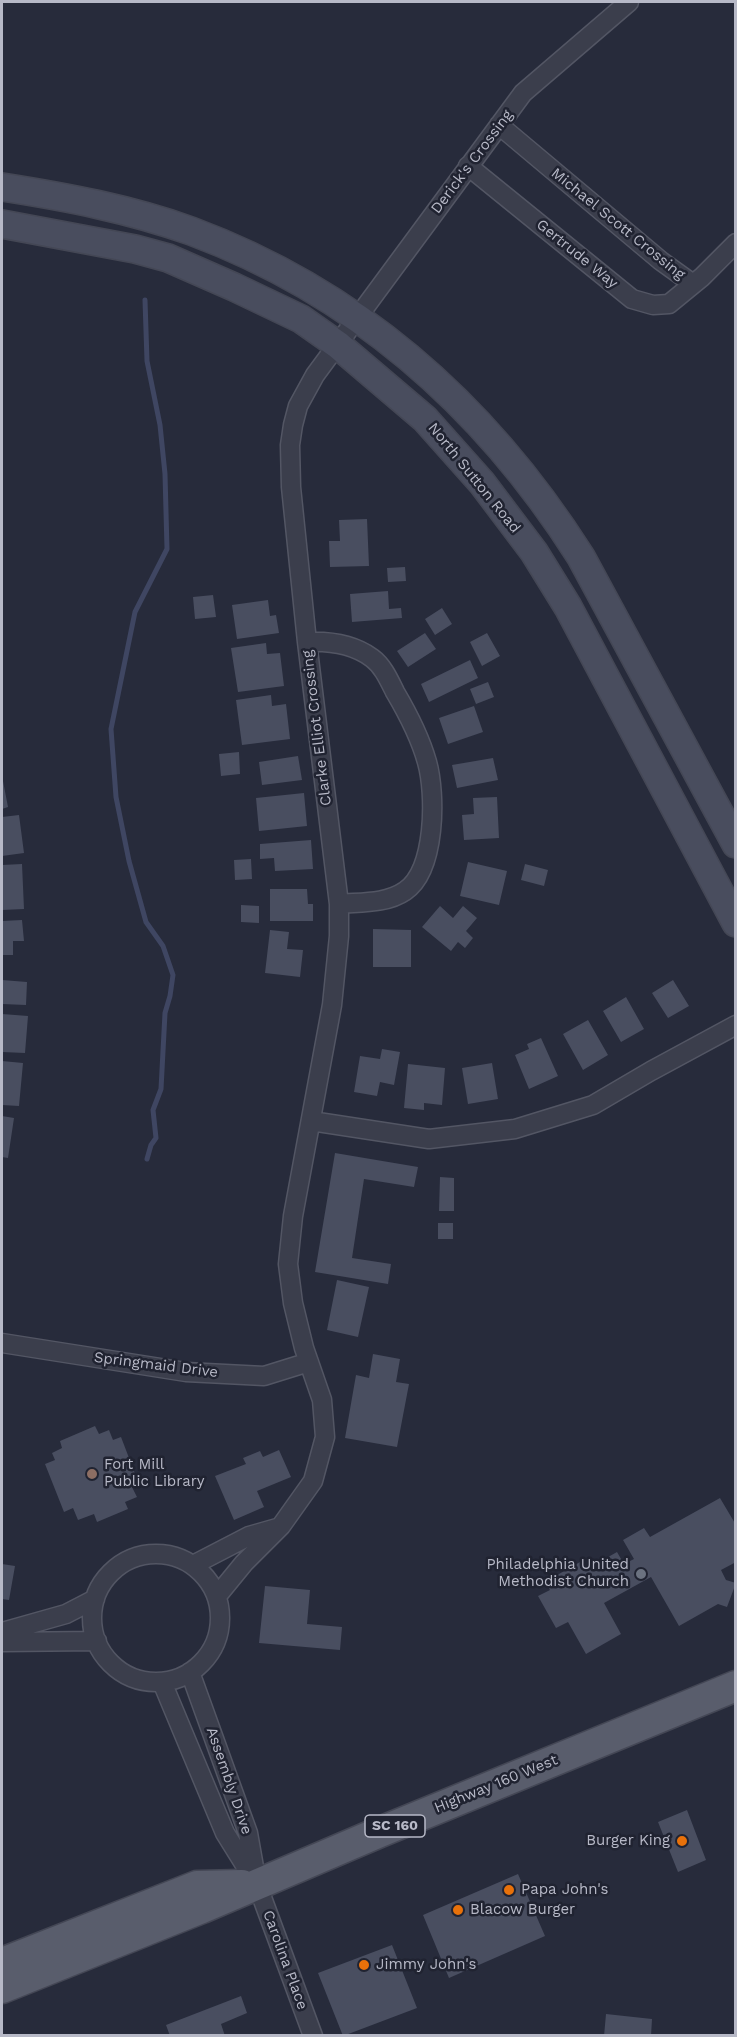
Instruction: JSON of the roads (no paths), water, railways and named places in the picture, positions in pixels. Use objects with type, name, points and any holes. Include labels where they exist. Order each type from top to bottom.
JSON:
[{"type":"main road","points":[[2,186],[68,197],[154,219],[192,232],[279,271],[358,317],[439,381],[482,425],[554,513],[582,557],[735,844]]},
{"type":"main road","name":"North Sutton Road","points":[[2,224],[92,240],[168,258],[301,320],[338,345],[425,418],[482,483],[534,552],[568,607],[735,923]]},
{"type":"main road","name":"Highway 160 West","points":[[2,1988],[735,1686]]},
{"type":"main road","name":"Highway 160 West","points":[[2,1964],[197,1886],[257,1884]]},
{"type":"street","name":"Derick's Crossing","points":[[338,345],[523,93],[629,2]]},
{"type":"street","name":"Michael Scott Crossing","points":[[499,125],[661,261],[693,284],[735,243]]},
{"type":"street","name":"Gertrude Way","points":[[468,166],[632,299],[653,305],[669,304],[693,284]]},
{"type":"street","name":"Clarke Elliot Crossing","points":[[217,1596],[244,1563],[281,1526],[313,1481],[325,1437],[322,1400],[293,1303],[288,1264],[293,1216],[332,1005],[339,936],[339,904],[307,642],[291,488],[290,445],[298,406],[315,375],[338,345]]},
{"type":"street","points":[[307,642],[332,642],[345,645],[366,654],[378,663],[422,744],[431,784],[428,848],[422,872],[414,883],[405,891],[382,900],[339,904]]},
{"type":"street","points":[[311,1121],[429,1139],[514,1129],[593,1106],[735,1025]]},
{"type":"street","name":"Springmaid Drive","points":[[2,1343],[186,1372],[264,1376],[309,1362]]},
{"type":"street","points":[[193,1565],[249,1536],[281,1526]]},
{"type":"street","points":[[155,1553],[175,1556],[193,1565],[207,1578],[217,1596],[220,1612],[215,1644],[206,1658],[190,1672],[179,1677],[162,1682],[145,1681],[130,1676],[104,1655],[97,1641],[92,1620],[95,1599],[104,1581],[117,1567],[135,1557],[155,1553]]},
{"type":"street","points":[[2,1632],[66,1614],[95,1599]]},
{"type":"street","points":[[2,1642],[97,1641]]},
{"type":"street","name":"Assembly Drive","points":[[190,1672],[248,1833],[257,1884]]},
{"type":"street","name":"Assembly Drive","points":[[162,1682],[225,1833],[257,1884]]},
{"type":"street","name":"Carolina Place","points":[[257,1884],[312,2036]]},
{"type":"waterway","points":[[145,300],[147,361],[160,425],[165,474],[167,549],[135,612],[111,729],[116,797],[129,861],[146,922],[163,946],[173,975],[165,1013],[161,1089],[153,1110],[156,1138],[151,1145],[147,1159]]},
{"type":"place","name":"Fort Mill Public Library","points":[[92,1474]]},
{"type":"place","name":"Philadelphia United Methodist Church","points":[[641,1574]]},
{"type":"place","name":"Burger King","points":[[682,1841]]},
{"type":"place","name":"Papa John's","points":[[509,1890]]},
{"type":"place","name":"Blacow Burger","points":[[458,1910]]},
{"type":"place","name":"Jimmy John's","points":[[364,1965]]}]
